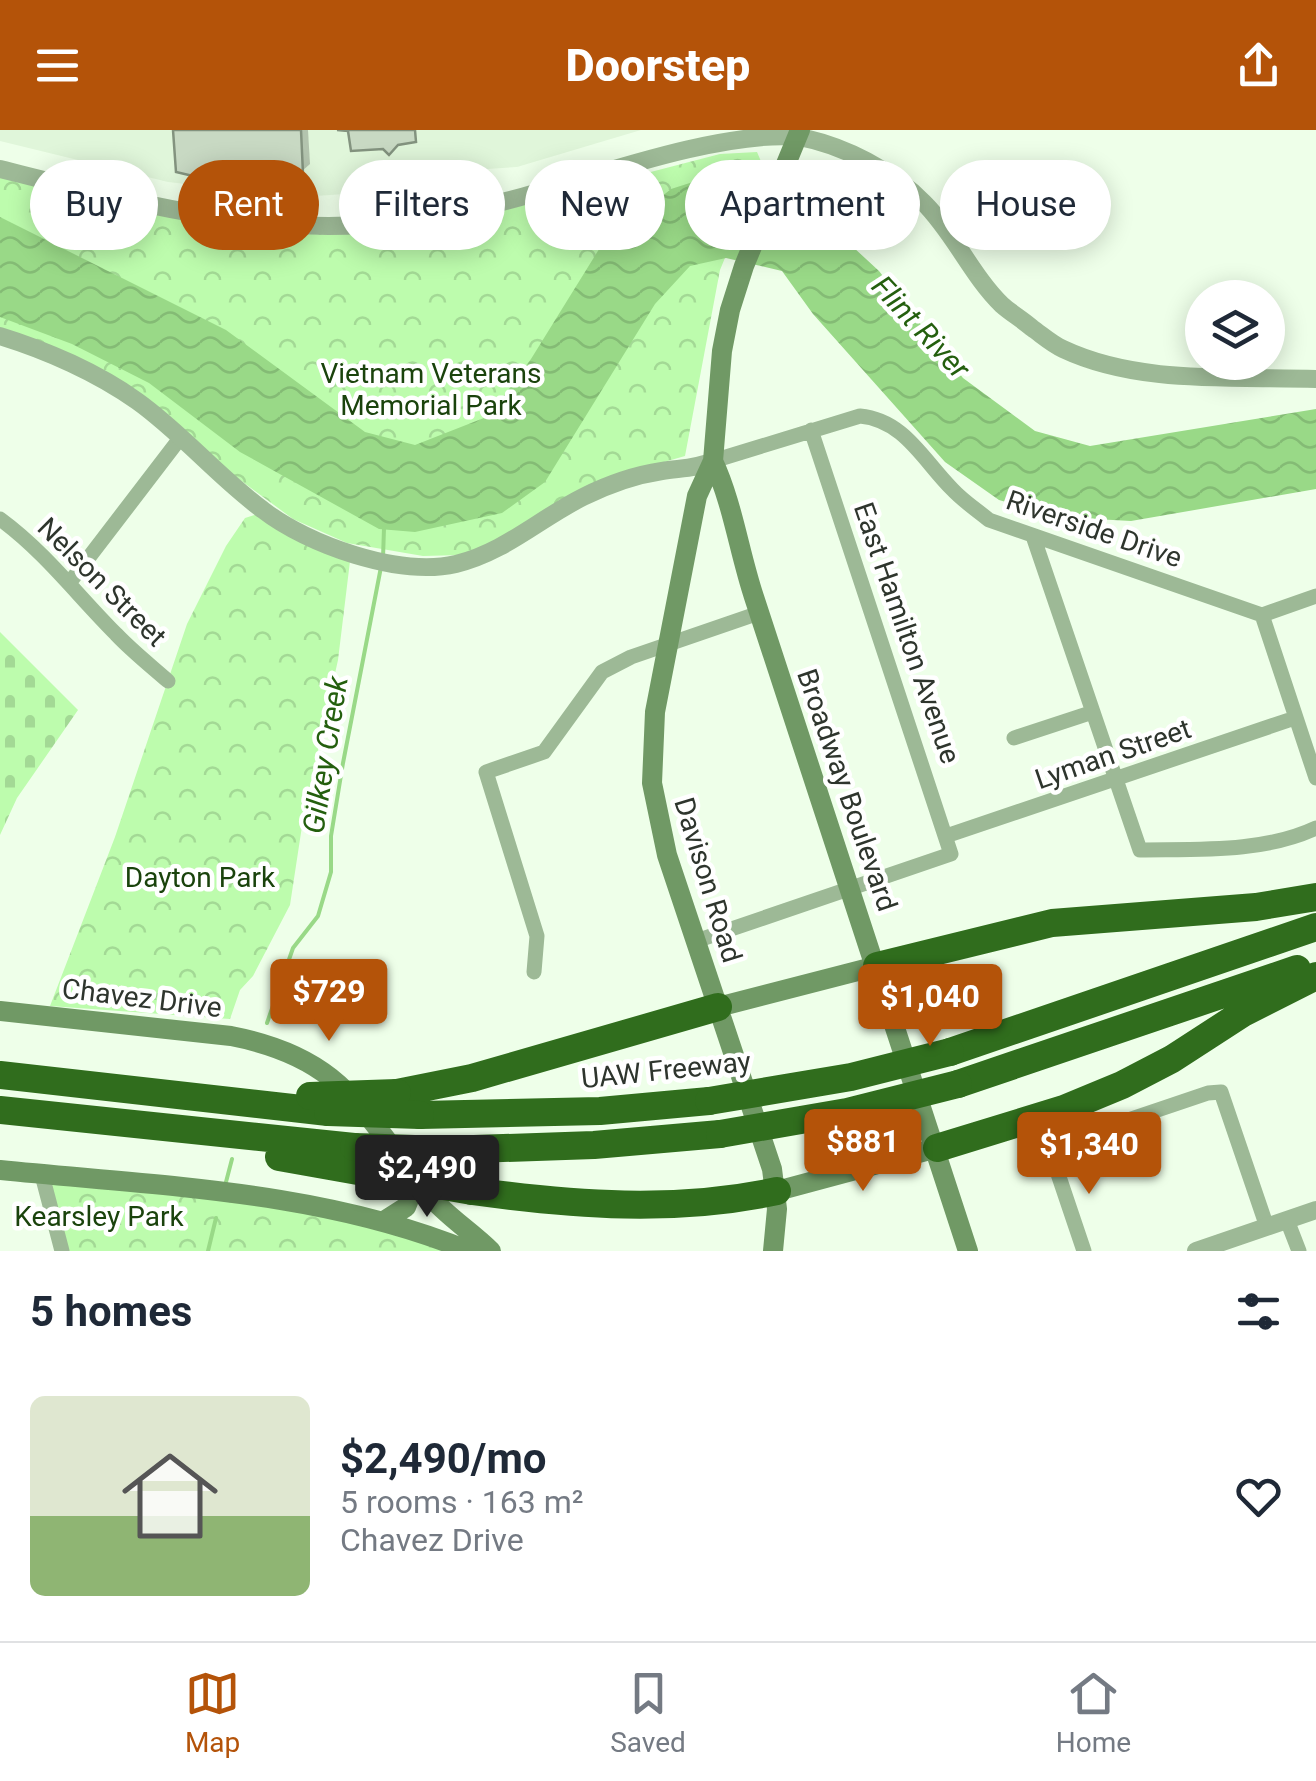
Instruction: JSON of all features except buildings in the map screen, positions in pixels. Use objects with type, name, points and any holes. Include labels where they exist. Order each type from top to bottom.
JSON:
[{"type":"highway","points":[[876,966],[1052,923],[1256,906],[1316,897]]},
{"type":"highway","name":"UAW Freeway","points":[[0,1075],[198,1097],[420,1115],[600,1111],[708,1101],[851,1077],[950,1052],[1316,926]]},
{"type":"highway","points":[[0,1110],[354,1147],[446,1150],[594,1145],[720,1134],[847,1112],[958,1084],[1316,962]]},
{"type":"highway","points":[[937,1148],[1064,1109],[1122,1085],[1172,1059],[1243,1013],[1316,976]]},
{"type":"highway","points":[[319,1104],[472,1078],[718,1007]]},
{"type":"highway","points":[[101,1120],[472,1191],[538,1200],[623,1206],[713,1202],[777,1191]]},
{"type":"main road","points":[[713,462],[726,326],[744,266],[799,133]]},
{"type":"main road","name":"Broadway Boulevard","points":[[713,462],[728,494],[734,532],[759,613],[968,1251]]},
{"type":"main road","name":"Davison Road","points":[[713,462],[697,496],[668,642],[652,736],[652,783],[667,855],[777,1191],[776,1244]]},
{"type":"main road","points":[[718,1007],[876,966]]},
{"type":"main road","name":"Chavez Drive","points":[[0,1010],[230,1036],[281,1049],[310,1062],[334,1078],[371,1116],[440,1207],[491,1251]]},
{"type":"main road","points":[[777,1191],[937,1148]]},
{"type":"main road","points":[[0,1170],[298,1202],[384,1222],[468,1251]]},
{"type":"main road","points":[[384,1222],[406,1207],[417,1179]]},
{"type":"street","points":[[0,169],[239,220],[318,226],[401,221],[528,195],[713,142],[799,133],[854,154],[902,184],[926,204],[1001,304],[1059,348],[1106,366],[1185,375],[1316,379]]},
{"type":"street","points":[[0,336],[87,373],[136,400],[264,512],[309,536],[364,557],[404,565],[453,564],[478,557],[506,546],[582,498],[607,487],[644,474],[713,462]]},
{"type":"street","name":"Riverside Drive","points":[[713,462],[860,416],[880,418],[896,426],[954,492],[989,520],[1262,615]]},
{"type":"street","name":"East Hamilton Avenue","points":[[811,430],[951,854],[851,887]]},
{"type":"street","points":[[70,582],[181,437]]},
{"type":"street","name":"Nelson Street","points":[[0,519],[24,536],[116,635],[168,681]]},
{"type":"street","points":[[1033,536],[1140,850],[1253,845],[1316,828]]},
{"type":"street","points":[[1316,596],[1262,615],[1316,778]]},
{"type":"street","points":[[534,972],[538,936],[486,772],[544,752],[602,672],[668,642],[759,613]]},
{"type":"street","points":[[1014,738],[1093,712]]},
{"type":"street","name":"Lyman Street","points":[[946,836],[1295,718]]},
{"type":"street","points":[[696,941],[851,887]]},
{"type":"street","points":[[1084,1251],[1053,1159],[1057,1144],[1208,1093],[1221,1092],[1266,1227]]},
{"type":"street","points":[[42,1175],[62,1251]]},
{"type":"street","points":[[1196,1251],[1316,1210]]},
{"type":"street","points":[[1287,1220],[1299,1251]]},
{"type":"shaded area","points":[[0,130],[641,130],[540,160],[525,160],[525,165],[517,167],[505,168],[505,160],[339,160],[339,194],[319,196],[319,160],[178,160],[178,183],[158,180],[158,160],[78,160],[0,141]]},
{"type":"green space","name":"Vietnam Veterans Memorial Park","points":[[757,152],[760,160],[697,160]]},
{"type":"green space","name":"Vietnam Veterans Memorial Park","points":[[685,163],[685,250],[728,250],[720,270],[685,456],[598,481],[504,538],[462,555],[423,556],[347,543],[293,519],[232,474],[163,412],[0,340],[0,177],[30,184],[30,250],[158,250],[158,212],[178,215],[178,250],[319,250],[319,223],[339,224],[339,250],[505,250],[505,210],[525,205],[525,250],[665,250],[665,168]]},
{"type":"green space","name":"Dayton Park","points":[[264,512],[351,553],[338,660],[304,813],[290,905],[253,976],[240,990],[230,1019],[50,1006],[115,837],[187,624],[226,546],[245,518]]},
{"type":"green space","points":[[0,632],[78,710],[17,798],[0,835]]},
{"type":"green space","name":"Kearsley Park","points":[[42,1175],[298,1202],[469,1251],[68,1251]]},
{"type":"water","name":"Flint River","points":[[685,185],[685,250],[856,250],[879,271],[963,378],[1035,431],[1090,446],[1316,409],[1316,489],[1131,521],[1059,517],[999,500],[945,462],[813,314],[782,271],[726,258],[690,266],[655,304],[545,482],[502,513],[415,532],[379,529],[240,452],[149,383],[72,344],[0,317],[0,217],[30,232],[30,250],[66,250],[226,330],[365,432],[415,445],[489,416],[531,359],[599,250],[665,250],[665,194]]},
{"type":"waterway","name":"Gilkey Creek","points":[[383,558],[384,528]]},
{"type":"waterway","name":"Gilkey Creek","points":[[267,1023],[293,948],[318,916],[331,872],[331,836],[381,567]]},
{"type":"waterway","name":"Gilkey Creek","points":[[226,1182],[232,1159]]},
{"type":"waterway","name":"Gilkey Creek","points":[[208,1251],[216,1218]]}]
